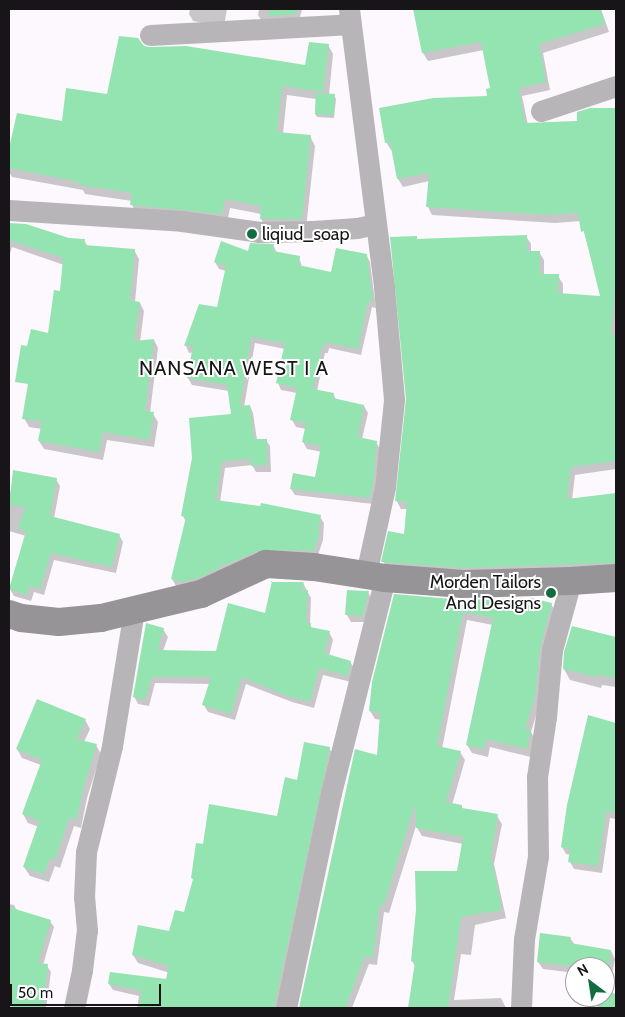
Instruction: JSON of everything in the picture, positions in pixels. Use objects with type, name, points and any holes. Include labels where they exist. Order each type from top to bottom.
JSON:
[{"type":"street","points":[[150,35],[350,16],[376,224],[394,400],[376,576],[286,1008]]},
{"type":"street","points":[[540,111],[616,86]]},
{"type":"street","points":[[9,210],[182,221],[260,232],[313,231],[356,228],[376,224]]},
{"type":"street","points":[[9,614],[21,618],[59,622],[101,618],[201,594],[266,564],[314,567],[376,576],[463,584],[571,582],[616,578]]},
{"type":"street","points":[[522,1008],[524,939],[538,856],[537,777],[546,718],[552,650],[571,582]]},
{"type":"street","points":[[74,1008],[82,970],[87,930],[84,898],[86,852],[112,746],[134,610]]},
{"type":"building","points":[[270,9],[297,9],[296,14],[269,16]]},
{"type":"building","points":[[413,9],[600,9],[605,24],[539,44],[546,82],[519,88],[525,123],[577,121],[577,112],[590,108],[616,108],[616,284],[611,334],[616,335],[616,461],[571,467],[567,499],[616,493],[616,563],[463,568],[381,562],[388,531],[404,534],[407,502],[395,501],[406,399],[390,237],[417,236],[417,239],[527,235],[527,251],[540,251],[540,274],[559,274],[558,293],[600,296],[584,231],[581,232],[578,213],[550,215],[426,207],[429,173],[397,179],[390,142],[385,143],[379,108],[433,98],[487,96],[486,89],[490,88],[481,42],[422,53]]},
{"type":"building","points":[[119,36],[138,38],[144,46],[150,47],[186,46],[305,65],[309,42],[329,44],[323,92],[282,86],[277,132],[311,135],[302,219],[260,219],[261,206],[225,199],[222,214],[130,205],[132,193],[79,185],[79,182],[9,168],[9,148],[17,113],[62,121],[66,88],[107,94]]},
{"type":"building","points":[[316,93],[335,94],[334,115],[315,114]]},
{"type":"building","points":[[9,223],[26,224],[69,238],[85,239],[84,245],[135,249],[130,300],[140,302],[134,341],[154,339],[145,411],[154,412],[149,440],[103,432],[99,452],[38,441],[42,421],[22,419],[28,384],[15,382],[21,345],[27,346],[31,329],[48,333],[54,290],[60,291],[63,258],[9,240]]},
{"type":"building","points":[[221,241],[248,251],[250,243],[274,244],[273,251],[300,256],[298,265],[331,272],[336,248],[367,254],[373,302],[368,301],[358,349],[326,342],[325,347],[322,346],[313,389],[334,393],[333,398],[364,405],[358,437],[377,441],[373,485],[370,498],[290,489],[293,473],[315,477],[321,446],[302,442],[306,423],[290,420],[297,388],[276,383],[285,343],[251,337],[240,406],[250,405],[254,439],[267,439],[267,465],[251,466],[250,459],[222,461],[216,500],[260,506],[261,503],[321,515],[318,531],[320,532],[314,551],[260,550],[228,564],[221,565],[220,568],[196,579],[182,582],[171,579],[186,517],[181,516],[192,458],[189,418],[231,414],[227,385],[187,378],[193,345],[184,346],[199,304],[217,307],[226,266],[214,262]]},
{"type":"building","points":[[13,470],[57,478],[50,516],[120,534],[112,567],[51,553],[40,589],[30,586],[27,595],[9,589],[26,531],[18,529],[25,507],[9,505]]},
{"type":"building","points":[[272,581],[304,582],[301,590],[308,590],[306,622],[311,623],[310,627],[330,631],[324,653],[351,661],[348,676],[319,668],[310,702],[287,696],[242,677],[231,714],[202,705],[211,677],[152,677],[145,700],[133,697],[146,623],[164,628],[158,650],[216,651],[228,603],[265,613]]},
{"type":"building","points":[[347,590],[369,591],[363,616],[345,615]]},
{"type":"building","points":[[394,594],[463,600],[531,598],[552,603],[540,649],[535,697],[525,729],[531,730],[527,749],[486,739],[484,749],[466,745],[493,618],[463,612],[437,746],[461,751],[446,802],[462,805],[462,808],[498,814],[491,855],[502,910],[461,917],[448,1008],[408,1008],[415,962],[411,961],[416,910],[415,871],[457,871],[463,837],[416,828],[415,804],[384,905],[380,904],[373,957],[365,956],[345,1008],[299,1008],[355,749],[377,755],[380,713],[369,711],[372,682]]},
{"type":"building","points":[[572,626],[616,637],[616,678],[596,675],[596,677],[563,669],[564,652]]},
{"type":"building","points":[[37,699],[86,719],[77,739],[97,744],[83,789],[77,819],[69,818],[55,860],[50,858],[44,874],[23,867],[39,821],[22,814],[42,760],[16,749]]},
{"type":"building","points":[[588,715],[616,723],[616,813],[606,811],[598,866],[568,862],[570,849],[561,847],[567,805]]},
{"type":"building","points":[[304,742],[330,747],[274,1008],[139,1007],[142,991],[108,984],[110,972],[166,979],[169,966],[132,955],[138,925],[169,931],[175,910],[184,912],[193,879],[191,878],[196,843],[203,844],[209,804],[277,816],[285,777],[297,780]]},
{"type":"building","points":[[9,907],[51,920],[38,963],[48,964],[43,1008],[9,1008]]},
{"type":"building","points":[[540,933],[571,937],[570,943],[611,950],[610,957],[565,957],[565,965],[537,962]]},
{"type":"building","points":[[616,994],[616,1008],[597,1008],[615,1007]]},
{"type":"place","name":"liqiud_soap","points":[[252,234]]},
{"type":"place","name":"Morden Tailors And Designs","points":[[551,593]]},
{"type":"district","name":"NANSANA WEST I A","points":[[234,368]]}]
